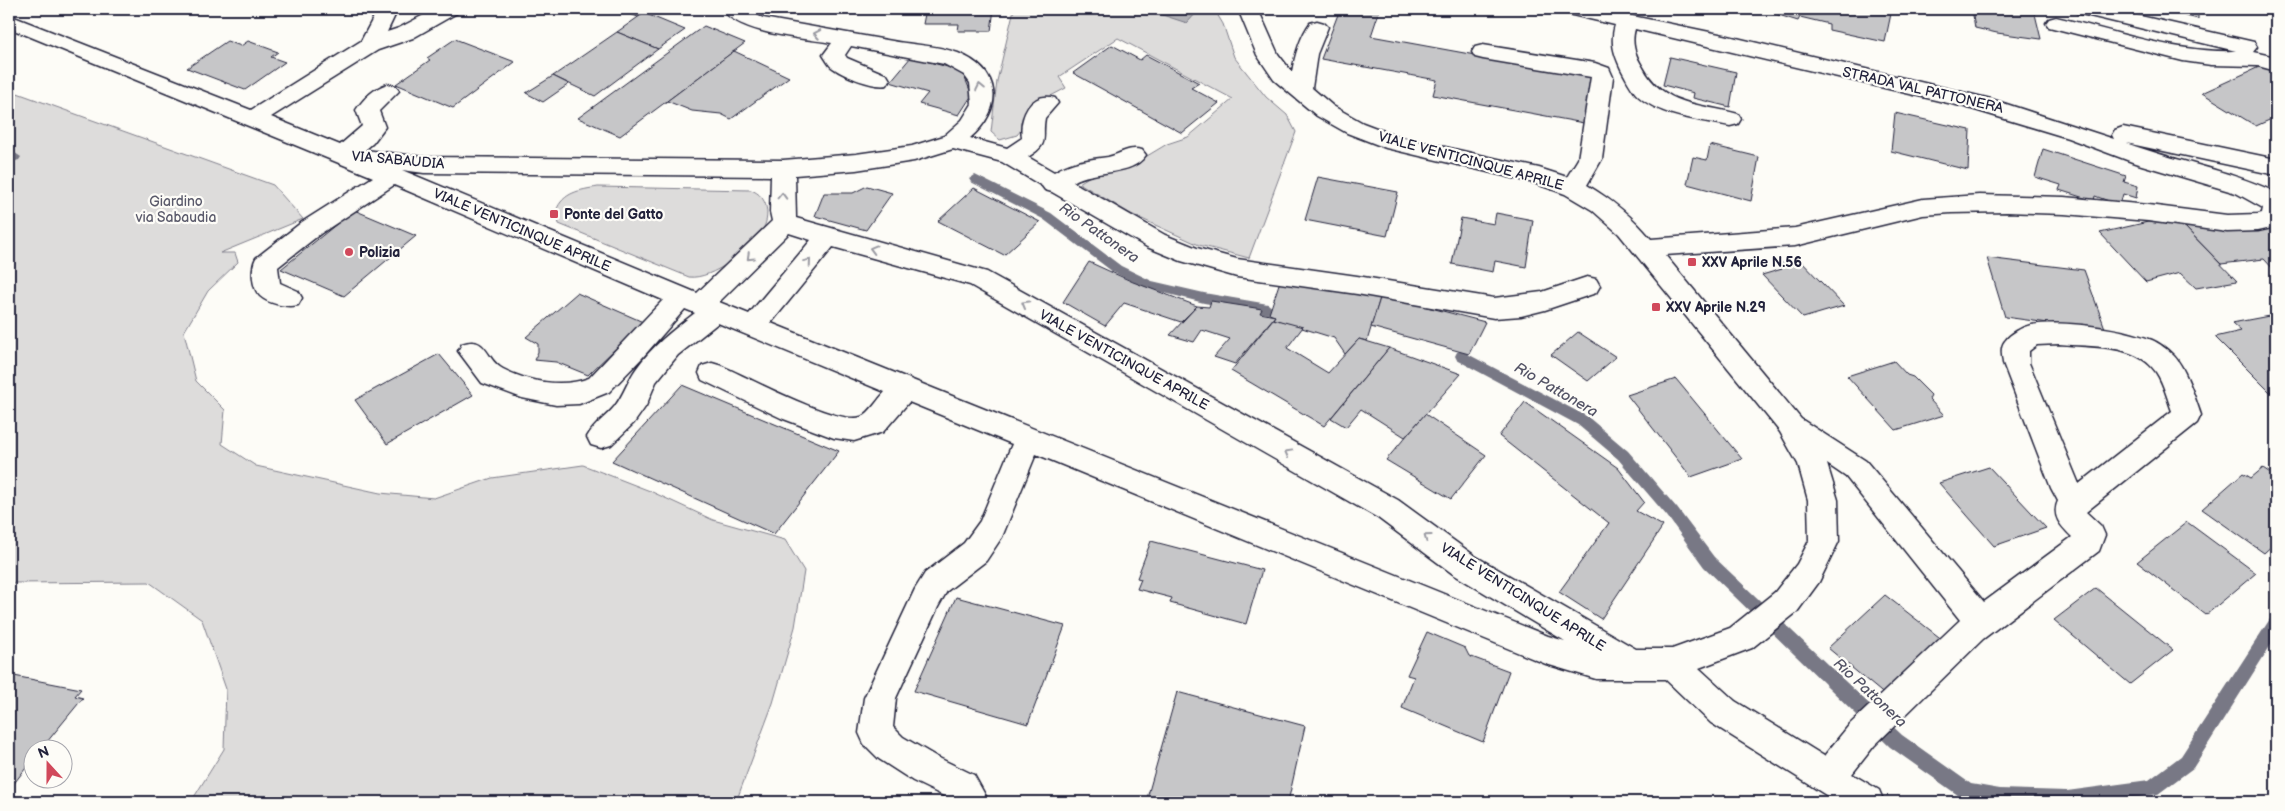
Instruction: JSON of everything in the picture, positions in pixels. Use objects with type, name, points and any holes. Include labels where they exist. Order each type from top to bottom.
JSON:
[{"type":"street","points":[[370,45],[388,9]]},
{"type":"street","points":[[252,120],[370,45],[406,25],[418,14],[428,9]]},
{"type":"street","points":[[370,45],[406,33],[450,9]]},
{"type":"street","points":[[471,351],[492,376],[522,387],[556,394],[579,393],[599,384],[633,351],[699,304],[785,223],[782,212],[783,168],[856,162],[905,154],[952,141],[971,125],[983,104],[981,82],[972,70],[950,58],[758,23],[736,14],[732,9]]},
{"type":"street","name":"VIALE VENTICINQUE APRILE","points":[[343,155],[699,304],[1546,650],[1596,664],[1672,664],[1741,638],[1786,602],[1808,574],[1824,541],[1823,500],[1812,463],[1790,424],[1628,228],[1601,204],[1573,188],[1539,176],[1394,143],[1355,128],[1325,112],[1282,75],[1268,55],[1248,9]]},
{"type":"street","name":"STRADA VAL PATTONERA","points":[[1571,9],[1974,102],[2276,167]]},
{"type":"street","points":[[2084,9],[2276,54]]},
{"type":"street","name":"VIA SABAUDIA","points":[[9,20],[44,36],[343,155],[424,165],[783,168]]},
{"type":"street","points":[[1627,21],[1623,31],[1621,48],[1639,82],[1646,90],[1664,103],[1730,119]]},
{"type":"street","points":[[2056,23],[2166,51],[2204,58],[2264,58],[2276,64]]},
{"type":"street","points":[[1300,92],[1306,54],[1317,27]]},
{"type":"street","points":[[9,43],[44,36]]},
{"type":"street","points":[[845,39],[834,55],[839,63],[879,80]]},
{"type":"street","points":[[1483,52],[1595,70],[1601,73],[1602,78],[1590,159],[1573,188]]},
{"type":"street","points":[[343,155],[365,138],[374,127],[367,110],[379,97],[388,91]]},
{"type":"street","points":[[1645,248],[1774,240],[1923,207],[1964,204],[2050,204],[2151,213],[2199,221],[2270,222],[2273,219],[2276,206],[2267,198],[2244,187],[2143,158],[2076,133],[1974,102]]},
{"type":"street","points":[[1010,157],[1029,146],[1034,139],[1032,120],[1038,109],[1046,103]]},
{"type":"street","points":[[952,141],[1010,157],[1053,184],[1156,242],[1190,255],[1237,268],[1357,284],[1494,308],[1521,306],[1545,301],[1587,286]]},
{"type":"street","points":[[1053,184],[1073,171],[1086,167],[1114,164],[1134,155]]},
{"type":"street","points":[[289,298],[269,288],[265,276],[265,264],[320,223],[393,175]]},
{"type":"street","name":"VIALE VENTICINQUE APRILE","points":[[785,223],[828,237],[978,278],[1388,508],[1464,565],[1632,664]]},
{"type":"street","points":[[754,326],[828,237]]},
{"type":"street","points":[[601,437],[624,415],[636,398],[645,377],[669,348],[699,304]]},
{"type":"street","points":[[1828,778],[1862,735],[1898,703],[1981,622],[2088,542],[2090,535],[2071,516],[2069,509],[2187,415],[2177,387],[2165,364],[2145,348],[2120,340],[2092,336],[2031,335],[2015,347],[2016,363],[2065,488],[2077,502]]},
{"type":"street","points":[[712,373],[790,410],[834,427],[854,430],[873,424],[904,388]]},
{"type":"street","points":[[1790,424],[1856,470],[1981,622]]},
{"type":"street","points":[[972,802],[962,787],[925,769],[891,748],[876,733],[880,698],[936,582],[975,552],[992,528],[1028,438]]},
{"type":"street","points":[[1672,664],[1723,712],[1867,802]]},
{"type":"green space","points":[[1014,9],[1214,9],[1223,24],[1234,57],[1266,97],[1287,115],[1296,132],[1249,258],[1199,245],[1131,214],[1079,183],[1095,173],[1142,159],[1167,144],[1188,137],[1233,99],[1118,38],[1059,77],[1066,88],[1047,98],[1017,135],[1000,140],[991,132],[997,81]]},
{"type":"green space","name":"Giardino via Sabaudia","points":[[9,90],[273,185],[303,219],[220,253],[235,253],[238,262],[208,291],[184,332],[196,381],[225,410],[222,444],[256,466],[380,493],[434,498],[492,478],[583,465],[650,491],[713,520],[785,540],[804,571],[795,627],[773,703],[736,802],[191,802],[224,749],[226,689],[202,620],[149,582],[9,583]]},
{"type":"green space","points":[[598,187],[751,190],[761,197],[766,207],[765,225],[749,247],[730,262],[708,274],[689,277],[559,224],[556,211],[563,200],[573,193]]},
{"type":"shaded area","points":[[1144,9],[1188,9],[1197,12],[1187,23]]},
{"type":"building","points":[[617,9],[649,9],[638,17]]},
{"type":"building","points":[[926,9],[994,9],[991,31],[958,31],[959,24],[923,24]]},
{"type":"building","points":[[1340,9],[1380,9],[1371,36],[1596,77],[1589,124],[1433,95],[1437,80],[1321,59]]},
{"type":"building","points":[[1759,9],[1892,9],[1885,42],[1829,30],[1829,24],[1800,17],[1798,21]]},
{"type":"building","points":[[1972,9],[2034,10],[2041,39],[1975,28]]},
{"type":"building","points":[[2157,9],[2198,9],[2198,19]]},
{"type":"building","points":[[644,13],[685,30],[658,49],[617,32]]},
{"type":"building","points":[[704,26],[745,43],[620,136],[578,118]]},
{"type":"building","points":[[617,32],[658,49],[595,96],[553,76]]},
{"type":"building","points":[[455,39],[515,62],[453,108],[396,84],[430,60],[427,58]]},
{"type":"building","points":[[227,41],[241,46],[248,41],[278,52],[271,57],[285,62],[245,90],[187,68]]},
{"type":"building","points":[[1112,45],[1140,60],[1146,55],[1199,83],[1191,88],[1219,103],[1182,133],[1073,73]]},
{"type":"building","points":[[734,51],[789,77],[731,119],[721,114],[692,111],[667,101]]},
{"type":"building","points":[[911,57],[955,69],[964,76],[972,95],[959,115],[919,104],[928,93],[890,82]]},
{"type":"building","points":[[1670,57],[1736,72],[1730,107],[1693,98],[1694,93],[1663,85]]},
{"type":"building","points":[[2270,62],[2276,66],[2276,117],[2256,126],[2202,93]]},
{"type":"building","points":[[553,76],[569,84],[543,102],[526,93]]},
{"type":"building","points":[[1895,113],[1970,130],[1968,170],[1891,151]]},
{"type":"building","points":[[1710,145],[1759,157],[1751,201],[1687,184],[1693,157],[1707,160]]},
{"type":"building","points":[[2043,149],[2126,176],[2124,182],[2138,186],[2136,198],[2123,194],[2120,205],[2095,196],[2094,201],[2059,190],[2061,185],[2035,177]]},
{"type":"building","points":[[1318,177],[1398,192],[1387,236],[1305,220]]},
{"type":"building","points":[[867,186],[892,193],[866,230],[815,216],[824,193],[853,193]]},
{"type":"building","points":[[974,188],[1040,222],[1004,255],[938,221]]},
{"type":"building","name":"Polizia","points":[[354,210],[416,236],[344,296],[281,269]]},
{"type":"building","points":[[1496,213],[1533,220],[1526,267],[1495,261],[1493,272],[1452,264],[1461,218],[1494,224]]},
{"type":"building","points":[[2148,222],[2183,225],[2237,281],[2196,288],[2180,273],[2146,282],[2100,233]]},
{"type":"building","points":[[2183,225],[2276,228],[2276,272],[2264,259],[2221,264]]},
{"type":"building","points":[[1798,258],[1844,306],[1803,318],[1762,275],[1782,269],[1777,265]]},
{"type":"building","points":[[1987,258],[2084,270],[2106,331],[2005,317]]},
{"type":"building","points":[[1089,262],[1133,282],[1197,306],[1181,322],[1124,303],[1105,326],[1063,302]]},
{"type":"building","points":[[1280,281],[1381,295],[1367,341],[1359,339],[1345,354],[1334,338],[1273,319],[1275,316],[1269,314]]},
{"type":"building","points":[[577,293],[643,322],[588,375],[556,362],[534,360],[538,352],[538,344],[526,337]]},
{"type":"building","points":[[1381,295],[1485,322],[1469,354],[1371,327]]},
{"type":"building","points":[[1211,301],[1262,309],[1260,313],[1275,316],[1235,364],[1214,357],[1230,339],[1202,330],[1194,342],[1170,335],[1197,306],[1209,307]]},
{"type":"building","points":[[2269,316],[2276,323],[2276,391],[2270,392],[2215,337],[2241,331],[2232,323]]},
{"type":"building","points":[[1273,319],[1303,327],[1287,348],[1328,373],[1359,339],[1389,348],[1324,426],[1231,371]]},
{"type":"building","points":[[1578,332],[1616,357],[1588,381],[1551,355]]},
{"type":"building","points":[[1389,348],[1461,374],[1405,437],[1361,409],[1346,427],[1331,418]]},
{"type":"building","points":[[439,354],[473,395],[387,444],[355,400]]},
{"type":"building","points":[[1894,361],[1907,375],[1913,377],[1931,395],[1929,399],[1944,415],[1896,430],[1847,376]]},
{"type":"building","points":[[1676,379],[1742,459],[1691,477],[1627,395]]},
{"type":"building","points":[[682,385],[839,451],[774,534],[612,461]]},
{"type":"building","points":[[1525,402],[1618,468],[1644,502],[1636,511],[1663,526],[1601,619],[1559,592],[1609,523],[1499,436]]},
{"type":"building","points":[[1425,414],[1486,455],[1451,499],[1386,460]]},
{"type":"building","points":[[1989,467],[2046,528],[1994,546],[1939,483]]},
{"type":"building","points":[[2263,468],[2276,477],[2276,542],[2264,553],[2202,509],[2243,473],[2251,478]]},
{"type":"building","points":[[2187,522],[2256,573],[2206,615],[2137,562]]},
{"type":"building","points":[[1151,541],[1262,570],[1246,624],[1170,603],[1172,598],[1137,589],[1141,579],[1137,578]]},
{"type":"building","points":[[2096,588],[2173,650],[2130,684],[2054,620]]},
{"type":"building","points":[[1885,595],[1948,644],[1892,701],[1828,648]]},
{"type":"building","points":[[956,597],[1065,626],[1028,724],[914,691]]},
{"type":"building","points":[[1427,632],[1465,648],[1469,656],[1509,671],[1483,742],[1402,708],[1414,677],[1407,675]]},
{"type":"building","points":[[9,675],[81,689],[75,696],[83,698],[50,738],[22,738],[22,773],[9,790]]},
{"type":"building","points":[[1177,692],[1305,726],[1288,802],[1146,802]]},
{"type":"waterway","name":"Rio Pattonera","points":[[9,159],[15,157]]},
{"type":"waterway","name":"Rio Pattonera","points":[[975,179],[1047,216],[1117,269],[1149,285],[1204,298],[1268,309]]},
{"type":"waterway","name":"Rio Pattonera","points":[[1462,356],[1583,421],[1623,455],[1672,512],[1709,562],[1896,741],[1968,792],[2000,797],[2067,799],[2152,788],[2187,762],[2276,624]]},
{"type":"place","name":"Ponte del Gatto","points":[[554,214]]},
{"type":"place","name":"Polizia","points":[[349,252]]},
{"type":"place","name":"XXV Aprile N.56","points":[[1692,262]]},
{"type":"place","name":"XXV Aprile N.29","points":[[1656,307]]}]
